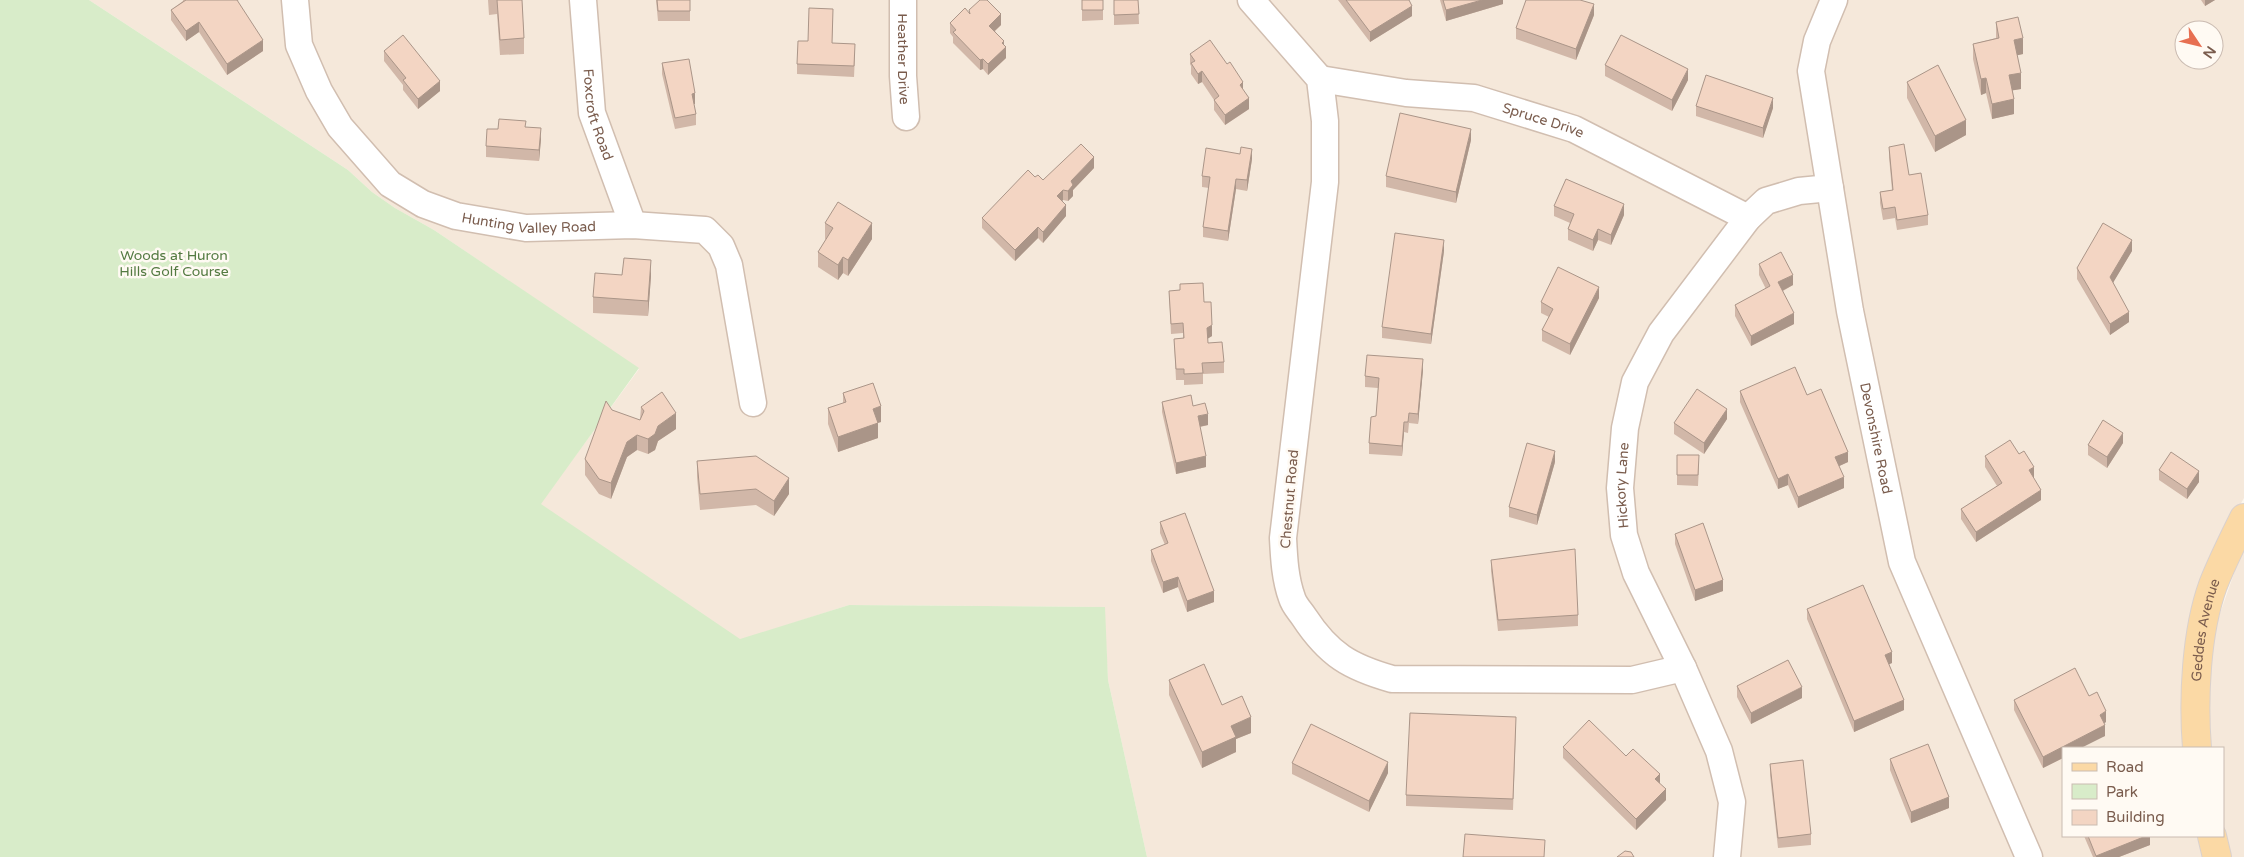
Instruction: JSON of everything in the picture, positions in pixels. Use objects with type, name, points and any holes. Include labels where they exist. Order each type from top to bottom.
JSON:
[{"type":"main road","name":"Geddes Avenue","points":[[2197,747],[2195,686],[2201,638],[2213,587],[2244,518]]},
{"type":"main road","points":[[2212,837],[2217,857]]},
{"type":"street","name":"Hunting Valley Road","points":[[295,0],[299,45],[319,91],[340,127],[390,184],[432,207],[456,216],[526,228],[633,225],[705,230],[722,246],[729,266],[753,403]]},
{"type":"street","name":"Foxcroft Road","points":[[583,0],[592,113],[633,225]]},
{"type":"street","name":"Heather Drive","points":[[903,0],[903,76],[906,117]]},
{"type":"street","points":[[1251,0],[1320,79]]},
{"type":"street","name":"Devonshire Road","points":[[1834,0],[1817,41],[1810,71],[1850,311],[1902,562],[2029,857]]},
{"type":"street","name":"Spruce Drive","points":[[1320,79],[1406,93],[1474,98],[1574,129],[1748,218]]},
{"type":"street","name":"Chestnut Road","points":[[1320,79],[1325,121],[1326,182],[1283,538],[1285,569],[1292,600],[1312,630],[1342,658],[1363,670],[1392,679],[1632,680],[1683,668]]},
{"type":"street","name":"Hickory Lane","points":[[1727,857],[1732,802],[1719,751],[1683,668],[1636,573],[1624,535],[1620,488],[1625,428],[1635,382],[1661,333],[1748,218],[1766,201],[1799,191],[1830,188]]},
{"type":"shaded area","points":[[89,0],[2244,0],[2244,498],[2228,526],[2188,747],[2062,747],[2062,837],[2202,837],[2209,857],[1147,857],[1108,680],[1104,607],[849,605],[740,640],[540,504],[639,369],[434,230],[395,208],[372,192],[348,170]]},
{"type":"shaded area","points":[[2244,545],[2244,857],[2232,857],[2224,828],[2224,747],[2208,747],[2209,662],[2218,619]]},
{"type":"green space","name":"Woods at Huron Hills Golf Course","points":[[0,0],[89,0],[348,170],[372,192],[395,208],[434,230],[639,368],[541,504],[740,639],[849,605],[1105,607],[1108,680],[1147,857],[0,857]]},
{"type":"building","points":[[186,0],[237,0],[263,40],[227,64],[199,22],[186,31],[171,10]]},
{"type":"building","points":[[497,0],[522,0],[524,38],[500,40]]},
{"type":"building","points":[[657,0],[690,0],[690,11],[658,11]]},
{"type":"building","points":[[980,0],[987,0],[1001,14],[989,26],[1004,41],[1002,43],[1006,47],[988,64],[983,59],[980,60],[953,32],[956,30],[950,23],[965,8],[970,14],[969,10]]},
{"type":"building","points":[[1082,0],[1103,0],[1103,10],[1082,10]]},
{"type":"building","points":[[1114,0],[1138,0],[1139,14],[1114,15]]},
{"type":"building","points":[[1346,0],[1409,0],[1412,6],[1370,32]]},
{"type":"building","points":[[1443,0],[1482,0],[1446,10]]},
{"type":"building","points":[[1526,0],[1580,0],[1594,4],[1576,49],[1516,28]]},
{"type":"building","points":[[809,8],[833,9],[832,43],[855,44],[854,66],[797,64],[798,41],[808,41]]},
{"type":"building","points":[[2018,17],[2023,38],[2014,40],[2021,73],[2009,75],[2014,99],[1992,104],[1986,78],[1981,79],[1973,44],[1999,38],[1996,22]]},
{"type":"building","points":[[403,35],[440,81],[418,99],[403,80],[406,78],[384,51]]},
{"type":"building","points":[[1621,35],[1688,69],[1672,100],[1605,65]]},
{"type":"building","points":[[1210,40],[1227,64],[1230,62],[1243,82],[1240,85],[1249,98],[1225,115],[1214,100],[1219,96],[1202,71],[1198,74],[1191,63],[1195,61],[1190,54]]},
{"type":"building","points":[[689,59],[695,93],[692,94],[696,114],[675,118],[662,63]]},
{"type":"building","points":[[1938,65],[1966,120],[1935,136],[1907,82]]},
{"type":"building","points":[[1706,75],[1773,98],[1763,128],[1696,106]]},
{"type":"building","points":[[1400,113],[1471,129],[1456,192],[1386,176]]},
{"type":"building","points":[[499,119],[526,121],[525,127],[541,128],[539,150],[486,146],[487,129],[498,129]]},
{"type":"building","points":[[1081,144],[1094,157],[1071,181],[1073,185],[1068,191],[1063,190],[1057,196],[1066,205],[1043,232],[1038,227],[1015,250],[982,218],[1028,170],[1035,177],[1038,175],[1043,180]]},
{"type":"building","points":[[1904,144],[1909,175],[1921,173],[1928,215],[1897,220],[1895,207],[1883,209],[1880,192],[1893,190],[1889,147]]},
{"type":"building","points":[[1241,147],[1252,149],[1247,180],[1236,179],[1228,231],[1203,227],[1210,177],[1202,176],[1206,148],[1240,154]]},
{"type":"building","points":[[1566,179],[1624,204],[1611,235],[1598,229],[1593,240],[1568,229],[1574,214],[1554,206]]},
{"type":"building","points":[[838,202],[872,223],[848,260],[843,257],[838,265],[818,252],[833,228],[825,223]]},
{"type":"building","points":[[2103,223],[2132,240],[2110,277],[2129,312],[2110,324],[2077,268]]},
{"type":"building","points":[[1395,233],[1444,240],[1431,334],[1382,327]]},
{"type":"building","points":[[1781,252],[1793,275],[1778,282],[1794,313],[1751,336],[1735,305],[1770,286],[1759,264]]},
{"type":"building","points":[[624,258],[651,260],[648,301],[593,297],[595,273],[622,275]]},
{"type":"building","points":[[1558,267],[1599,287],[1570,344],[1542,330],[1553,309],[1541,302]]},
{"type":"building","points":[[1203,283],[1204,302],[1211,302],[1212,325],[1207,328],[1208,343],[1222,342],[1224,362],[1202,363],[1203,373],[1184,374],[1184,369],[1176,369],[1174,339],[1184,338],[1183,323],[1171,324],[1169,291],[1180,290],[1180,284]]},
{"type":"building","points":[[1367,355],[1423,359],[1418,414],[1409,413],[1408,422],[1404,422],[1402,446],[1369,443],[1371,417],[1376,416],[1379,378],[1365,376]]},
{"type":"building","points":[[1795,367],[1807,395],[1821,389],[1848,452],[1835,457],[1844,477],[1798,497],[1788,474],[1778,479],[1740,391]]},
{"type":"building","points":[[873,383],[881,406],[873,409],[878,423],[838,437],[828,408],[846,402],[843,393]]},
{"type":"building","points":[[1697,389],[1727,409],[1704,443],[1674,423]]},
{"type":"building","points":[[662,392],[676,413],[658,426],[655,434],[648,439],[637,435],[627,442],[611,483],[599,479],[585,459],[606,401],[612,410],[640,420],[644,411],[641,407]]},
{"type":"building","points":[[1191,395],[1193,406],[1205,403],[1208,414],[1198,416],[1206,456],[1176,463],[1162,402]]},
{"type":"building","points":[[2103,420],[2123,433],[2107,457],[2088,445]]},
{"type":"building","points":[[2010,440],[2019,454],[2024,451],[2034,467],[2029,470],[2041,490],[1976,532],[1961,509],[2002,483],[1985,456]]},
{"type":"building","points":[[1527,443],[1555,451],[1537,515],[1509,507]]},
{"type":"building","points":[[2171,452],[2199,471],[2187,489],[2159,470]]},
{"type":"building","points":[[1677,455],[1699,455],[1698,475],[1677,475]]},
{"type":"building","points":[[756,456],[789,478],[774,501],[756,489],[700,494],[697,461]]},
{"type":"building","points":[[1185,513],[1214,591],[1187,601],[1178,577],[1163,582],[1151,550],[1168,543],[1160,522]]},
{"type":"building","points":[[1703,523],[1723,580],[1695,590],[1675,534]]},
{"type":"building","points":[[1575,549],[1578,615],[1498,620],[1491,560]]},
{"type":"building","points":[[1863,585],[1892,652],[1885,655],[1904,700],[1854,721],[1807,609]]},
{"type":"building","points":[[1788,660],[1802,687],[1751,713],[1737,686]]},
{"type":"building","points":[[1204,664],[1222,705],[1242,696],[1251,717],[1231,726],[1236,737],[1202,752],[1169,680]]},
{"type":"building","points":[[2075,668],[2089,696],[2097,692],[2106,711],[2100,715],[2105,725],[2043,757],[2014,700]]},
{"type":"building","points":[[1410,713],[1516,717],[1513,799],[1406,795]]},
{"type":"building","points":[[1589,720],[1626,756],[1633,749],[1660,774],[1655,779],[1666,789],[1636,819],[1563,747]]},
{"type":"building","points":[[1311,724],[1388,762],[1369,801],[1292,763]]},
{"type":"building","points":[[1928,744],[1949,797],[1911,812],[1890,759]]},
{"type":"building","points":[[1803,760],[1811,834],[1778,838],[1770,764]]},
{"type":"building","points":[[1465,834],[1545,840],[1544,857],[1463,857]]},
{"type":"building","points":[[2088,837],[2144,837],[2096,856]]},
{"type":"building","points":[[1625,851],[1631,852],[1634,857],[1617,857]]}]
